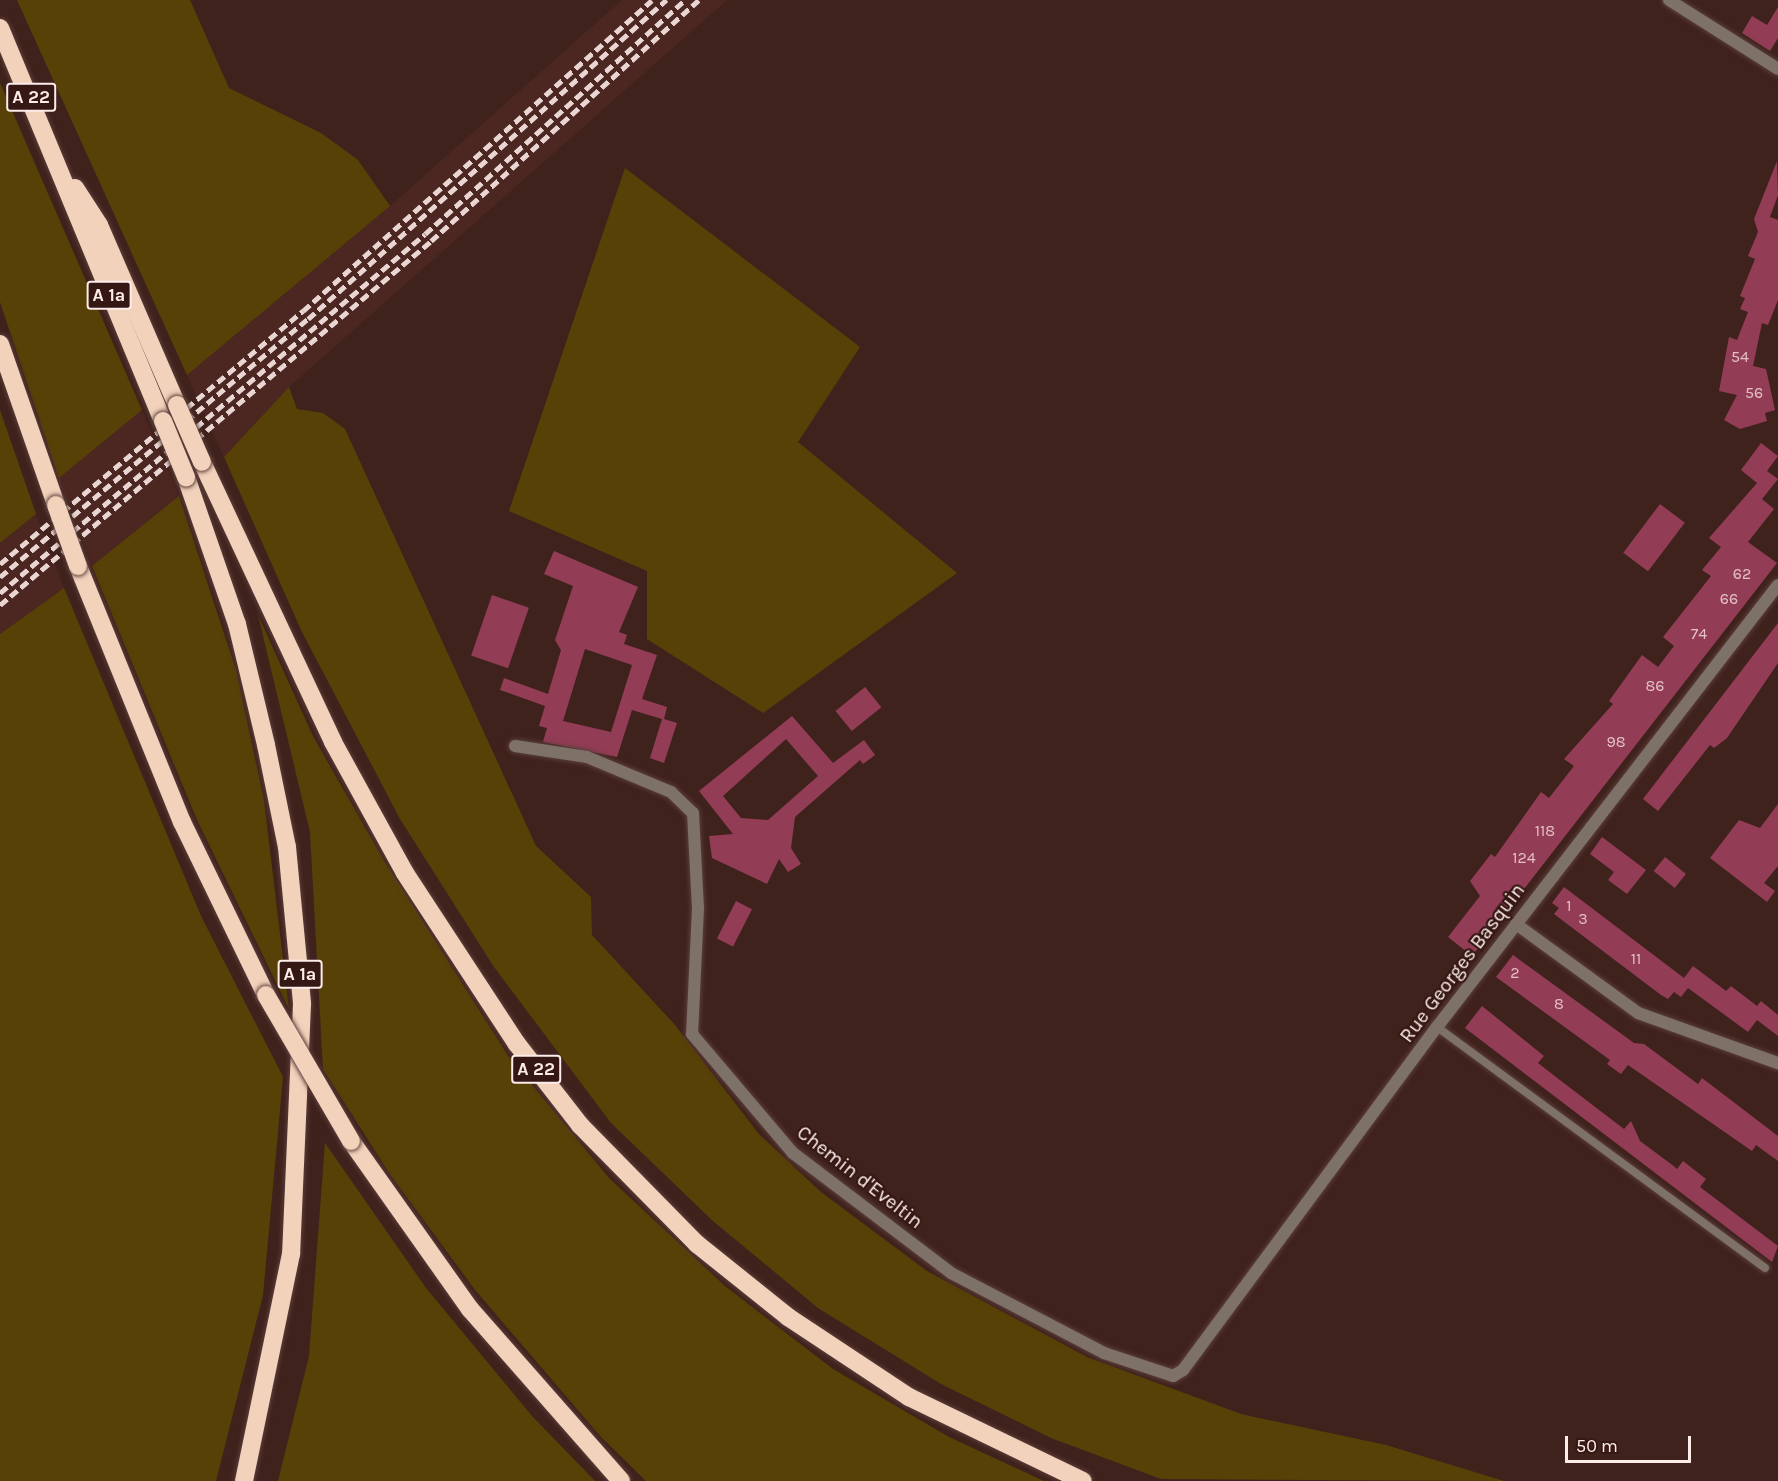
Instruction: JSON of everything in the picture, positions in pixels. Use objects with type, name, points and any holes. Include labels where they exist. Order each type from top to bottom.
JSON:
[{"type":"highway","name":"A 22","points":[[0,28],[61,166],[99,225],[202,462],[333,742],[405,873],[510,1034],[580,1125],[698,1244],[798,1324],[909,1397],[1083,1481]]},
{"type":"highway","name":"A 1a","points":[[61,166],[83,235],[186,477],[229,597],[266,745],[287,847],[302,1005],[291,1254],[243,1481]]},
{"type":"highway","points":[[0,344],[78,566],[182,822],[266,995],[351,1141],[470,1309],[621,1481]]},
{"type":"street","points":[[1669,0],[1778,69]]},
{"type":"street","name":"Rue Georges Basquin","points":[[1183,1370],[1437,1027],[1778,585]]},
{"type":"street","name":"Chemin d'Eveltin","points":[[515,747],[586,757],[671,792],[693,813],[698,908],[692,1034],[794,1153],[962,1278],[1104,1353],[1159,1374],[1173,1376],[1183,1370]]},
{"type":"street","points":[[1516,924],[1638,1013],[1778,1063]]},
{"type":"lane","points":[[1437,1027],[1765,1268]]},
{"type":"shaded area","points":[[17,0],[190,0],[229,88],[321,133],[358,160],[390,206],[187,375]]},
{"type":"shaded area","points":[[622,0],[727,0],[289,387],[224,457],[187,375],[390,206]]},
{"type":"shaded area","points":[[0,83],[142,410],[59,478],[0,302]]},
{"type":"shaded area","points":[[625,168],[860,347],[798,442],[957,573],[763,713],[647,639],[647,571],[509,511]]},
{"type":"shaded area","points":[[289,387],[297,409],[323,413],[345,429],[536,846],[591,897],[592,935],[675,1025],[759,1134],[821,1192],[927,1271],[1087,1357],[1241,1414],[1386,1445],[1504,1481],[1161,1479],[1051,1438],[941,1384],[818,1308],[713,1221],[611,1123],[494,967],[400,819],[302,632],[224,457]]},
{"type":"shaded area","points":[[0,410],[36,514],[0,543]]},
{"type":"shaded area","points":[[142,410],[179,496],[92,566],[59,478]]},
{"type":"shaded area","points":[[179,496],[236,670],[264,800],[289,1009],[197,820],[92,566]]},
{"type":"shaded area","points":[[36,514],[64,588],[0,634],[0,543]]},
{"type":"shaded area","points":[[64,588],[201,916],[283,1077],[263,1295],[216,1481],[0,1481],[0,634]]},
{"type":"shaded area","points":[[258,615],[313,736],[383,859],[509,1057],[609,1178],[725,1286],[833,1369],[949,1437],[1044,1481],[646,1481],[600,1436],[475,1290],[389,1173],[323,1069],[310,832]]},
{"type":"shaded area","points":[[325,1143],[426,1288],[532,1416],[595,1481],[278,1481],[309,1356]]},
{"type":"building","points":[[1778,7],[1778,38],[1770,51],[1742,33],[1752,16],[1767,25]]},
{"type":"building","points":[[1777,161],[1778,195],[1770,217],[1778,220],[1778,300],[1768,325],[1762,323],[1753,366],[1766,369],[1775,410],[1765,413],[1767,421],[1740,429],[1724,420],[1737,395],[1719,391],[1729,337],[1737,340],[1748,312],[1740,309],[1745,298],[1740,296],[1755,259],[1748,256],[1758,232],[1754,219]]},
{"type":"building","points":[[1761,443],[1778,456],[1767,471],[1778,479],[1762,499],[1774,509],[1748,542],[1777,563],[1472,956],[1448,937],[1480,896],[1470,881],[1491,854],[1495,857],[1541,792],[1549,798],[1574,766],[1564,759],[1613,704],[1609,701],[1642,655],[1658,667],[1674,646],[1663,637],[1711,576],[1702,570],[1721,547],[1709,538],[1757,483],[1741,470]]},
{"type":"building","points":[[1660,504],[1685,523],[1648,571],[1623,553]]},
{"type":"building","points":[[554,551],[638,587],[619,632],[627,635],[624,644],[657,655],[642,699],[667,707],[664,719],[677,723],[664,763],[650,758],[662,719],[632,710],[617,757],[543,742],[547,728],[539,726],[545,706],[500,690],[504,678],[548,694],[561,650],[555,640],[573,586],[544,574]],"holes":[[[585,649],[632,665],[611,732],[563,721]]]},
{"type":"building","points":[[492,595],[529,608],[508,668],[471,656]]},
{"type":"building","points":[[1778,623],[1778,663],[1727,738],[1714,748],[1710,745],[1658,811],[1643,799]]},
{"type":"building","points":[[865,687],[881,707],[852,731],[835,711]]},
{"type":"building","points":[[792,716],[833,763],[864,740],[875,755],[863,764],[860,760],[795,817],[791,848],[801,864],[788,872],[779,859],[767,884],[712,858],[709,836],[733,834],[699,791]],"holes":[[[786,739],[818,776],[768,820],[741,818],[723,796]]]},
{"type":"building","points":[[1778,804],[1778,866],[1764,883],[1775,891],[1767,902],[1710,858],[1739,820],[1760,828]]},
{"type":"building","points":[[1602,837],[1646,870],[1627,894],[1608,880],[1614,872],[1590,854]]},
{"type":"building","points":[[1665,857],[1686,874],[1675,888],[1654,871]]},
{"type":"building","points":[[1564,887],[1684,978],[1693,966],[1726,991],[1731,986],[1757,1006],[1761,1001],[1778,1015],[1778,1036],[1757,1020],[1748,1032],[1688,988],[1681,997],[1674,992],[1668,999],[1661,995],[1554,914],[1559,908],[1552,903]]},
{"type":"building","points":[[736,901],[752,909],[733,947],[717,938]]},
{"type":"building","points":[[1513,955],[1634,1043],[1644,1044],[1698,1084],[1702,1078],[1778,1136],[1778,1161],[1756,1145],[1752,1151],[1628,1065],[1621,1074],[1607,1064],[1610,1060],[1496,977]]},
{"type":"building","points":[[1482,1006],[1544,1056],[1538,1063],[1556,1077],[1624,1129],[1631,1121],[1640,1141],[1677,1169],[1683,1161],[1706,1179],[1700,1187],[1778,1246],[1772,1262],[1465,1028]]},
{"type":"railway","points":[[0,564],[303,311],[652,0]]},
{"type":"railway","points":[[0,577],[308,319],[666,0]]},
{"type":"railway","points":[[0,593],[425,234],[685,0]]},
{"type":"railway","points":[[0,605],[431,241],[699,0]]}]
